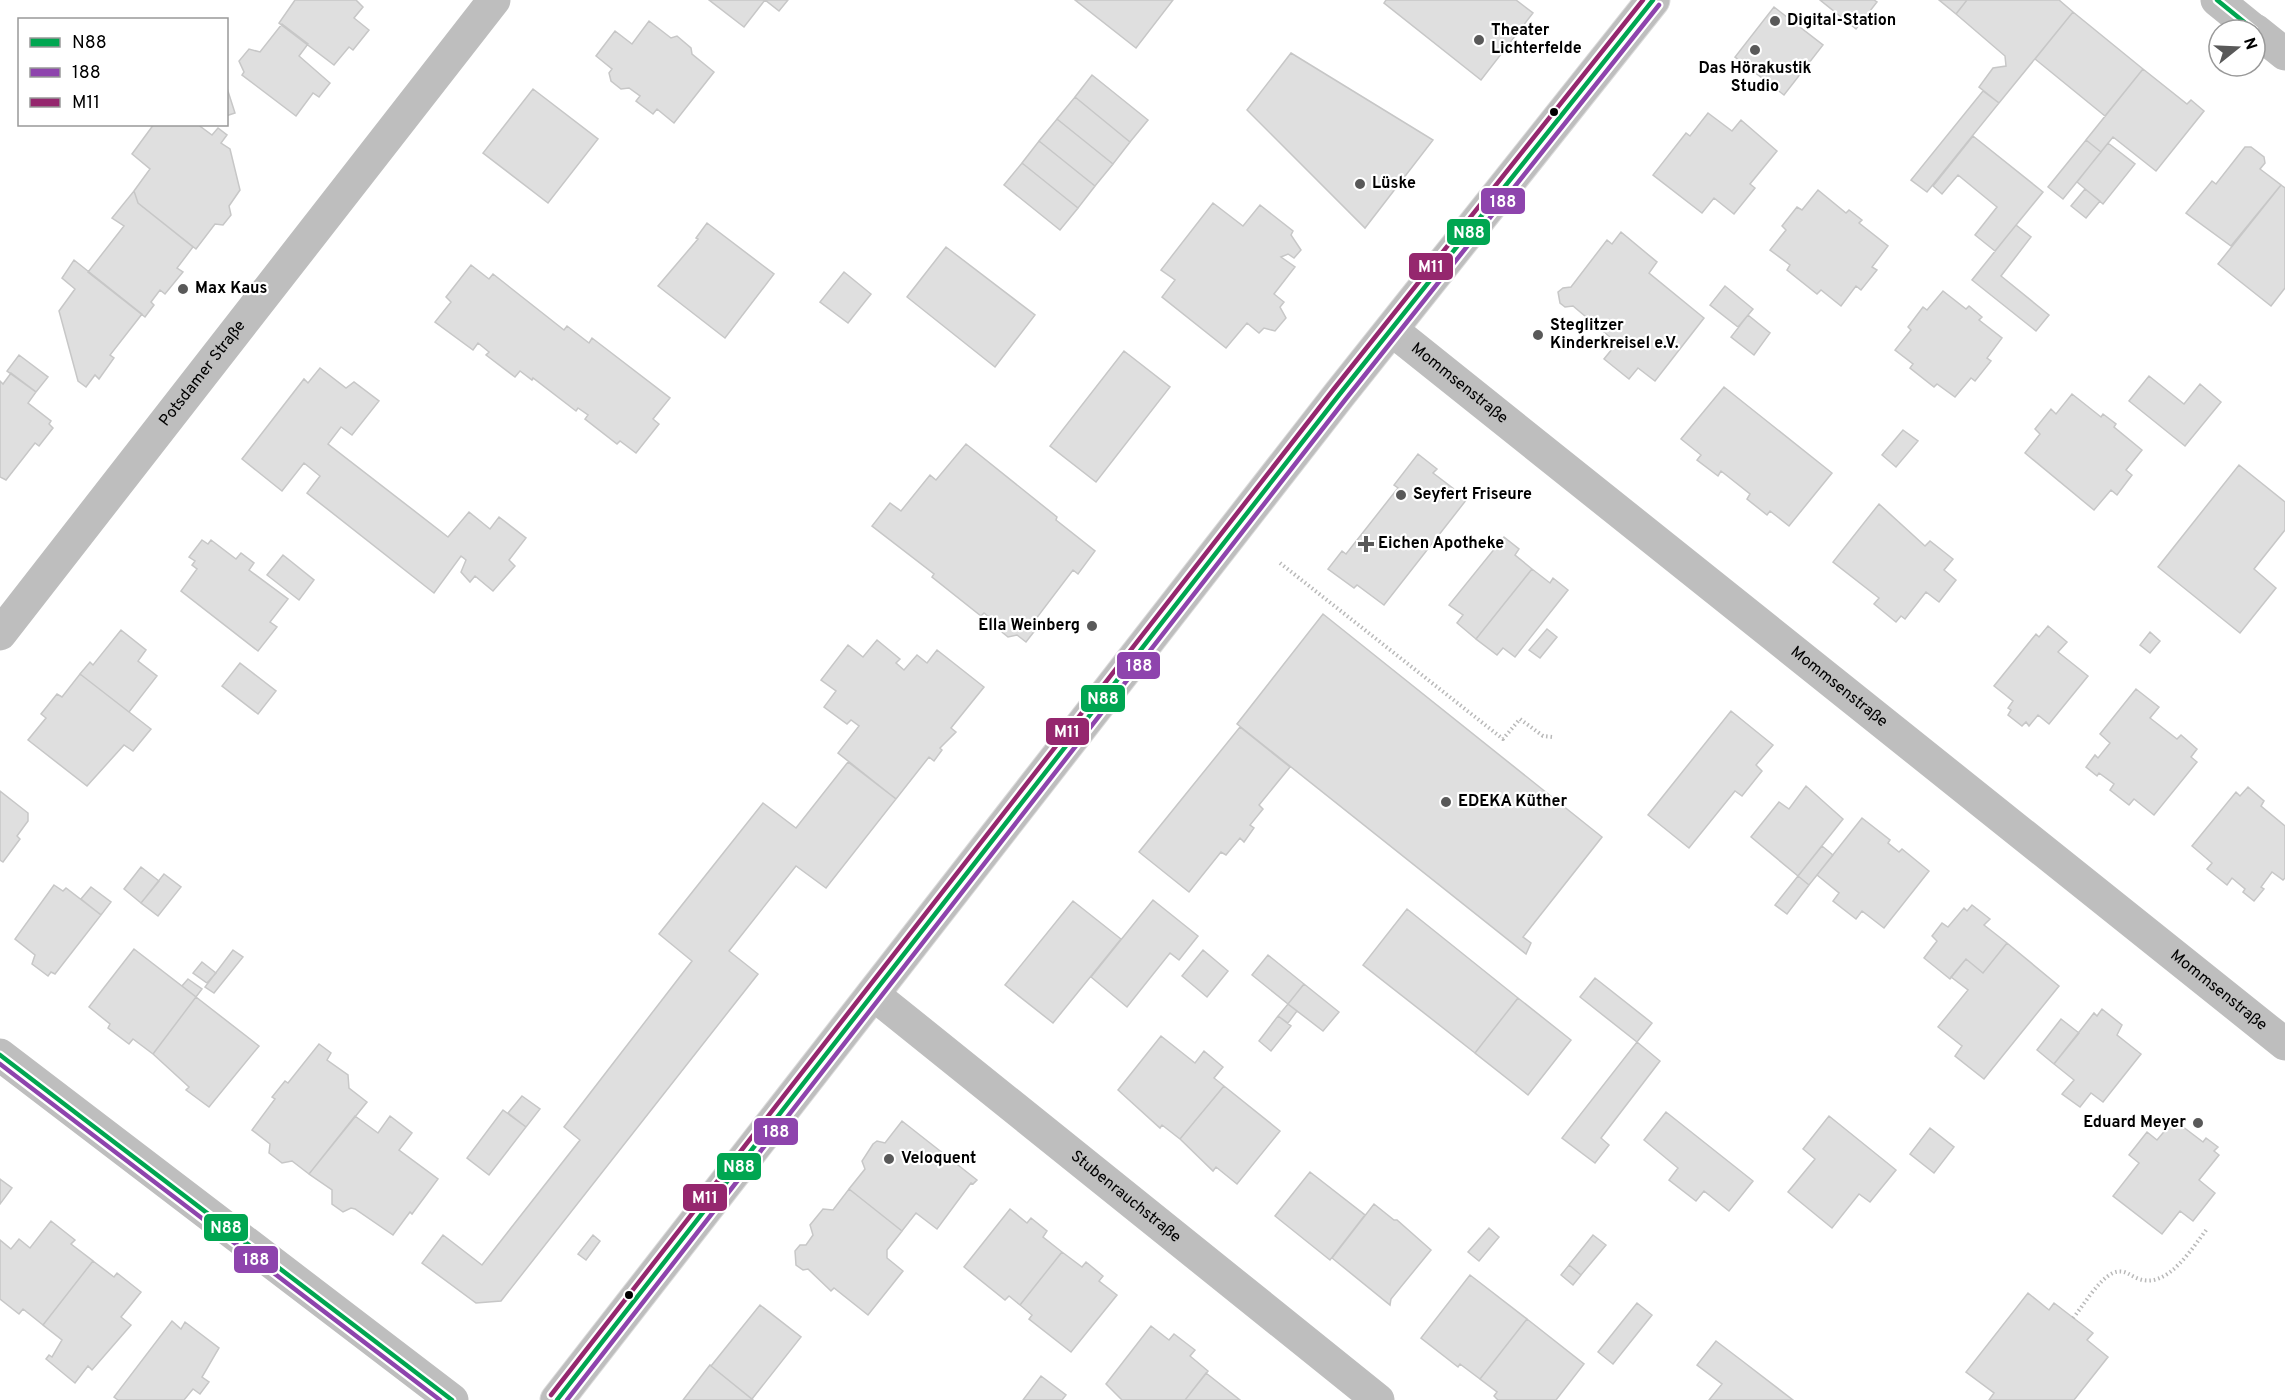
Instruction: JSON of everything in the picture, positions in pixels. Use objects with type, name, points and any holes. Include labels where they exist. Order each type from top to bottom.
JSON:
[{"type":"street","name":"Potsdamer Straße","points":[[0,634],[494,0]]},
{"type":"street","points":[[557,1400],[1392,330],[1653,0]]},
{"type":"street","points":[[2217,0],[2240,18]]},
{"type":"street","points":[[2267,40],[2285,54]]},
{"type":"street","name":"Mommsenstraße","points":[[1392,330],[2285,1044]]},
{"type":"street","name":"Stubenrauchstraße","points":[[873,994],[1378,1400]]},
{"type":"street","points":[[0,1055],[452,1400]]},
{"type":"path","points":[[1280,563],[1503,740],[1520,718],[1543,736],[1552,737]]},
{"type":"path","points":[[2073,1318],[2108,1276],[2116,1271],[2127,1272],[2143,1280],[2162,1276],[2174,1269],[2207,1229]]},
{"type":"building","points":[[295,0],[356,0],[363,7],[354,18],[369,30],[353,50],[349,47],[334,65],[279,23]]},
{"type":"building","points":[[709,0],[765,0],[744,27]]},
{"type":"building","points":[[765,0],[788,0],[779,11]]},
{"type":"building","points":[[1075,0],[1173,0],[1136,48]]},
{"type":"building","points":[[1386,0],[1516,0],[1533,13],[1481,80],[1384,3]]},
{"type":"building","points":[[1820,0],[1874,0],[1877,2],[1856,29]]},
{"type":"building","points":[[1939,0],[1967,0],[1956,14]]},
{"type":"building","points":[[1967,0],[2059,0],[2073,12],[1999,103],[1979,87],[1993,68],[2006,66],[2005,56],[1956,14]]},
{"type":"building","points":[[1774,7],[1823,45],[1784,95],[1735,57]]},
{"type":"building","points":[[2073,12],[2143,69],[2105,116],[2035,59]]},
{"type":"building","points":[[649,21],[671,38],[677,36],[691,48],[692,54],[714,72],[674,123],[657,109],[653,114],[636,101],[640,96],[629,88],[621,89],[611,81],[609,73],[612,69],[596,56],[615,31],[632,44]]},
{"type":"building","points":[[282,24],[308,44],[299,56],[330,83],[319,97],[313,93],[296,116],[242,75],[244,72],[239,61],[249,49],[260,52]]},
{"type":"building","name":"Lüske","points":[[1291,53],[1433,140],[1365,228],[1247,110]]},
{"type":"building","points":[[2143,69],[2187,104],[2191,100],[2204,111],[2156,171],[2113,137],[2101,152],[2086,140]]},
{"type":"building","points":[[1092,75],[1148,120],[1130,142],[1075,97]]},
{"type":"building","points":[[533,89],[598,139],[548,203],[483,153]]},
{"type":"building","points":[[228,91],[235,113],[228,115]]},
{"type":"building","points":[[1983,91],[1999,103],[1927,192],[1911,180]]},
{"type":"building","points":[[1075,97],[1130,142],[1113,164],[1057,119]]},
{"type":"building","points":[[1708,113],[1732,131],[1741,120],[1777,151],[1750,184],[1755,188],[1734,214],[1714,198],[1702,213],[1653,175],[1686,133],[1690,136]]},
{"type":"building","points":[[1057,119],[1113,164],[1095,186],[1039,141]]},
{"type":"building","points":[[153,126],[200,126],[212,135],[218,128],[227,135],[221,143],[230,149],[240,190],[229,206],[231,215],[223,225],[215,224],[196,249],[138,203],[134,191],[150,169],[132,154]]},
{"type":"building","points":[[1973,136],[2043,192],[1995,251],[1975,235],[1997,207],[1958,175],[1942,194],[1933,186]]},
{"type":"building","points":[[2086,140],[2101,152],[2063,199],[2048,187]]},
{"type":"building","points":[[1039,141],[1095,186],[1078,208],[1022,163]]},
{"type":"building","points":[[2108,143],[2135,164],[2103,204],[2077,182]]},
{"type":"building","points":[[2245,147],[2251,147],[2264,157],[2265,163],[2260,169],[2281,185],[2231,246],[2186,213],[2212,181],[2216,184]]},
{"type":"building","points":[[1022,163],[1078,208],[1060,230],[1004,185]]},
{"type":"building","points":[[2281,185],[2285,188],[2285,288],[2271,306],[2218,264]]},
{"type":"building","points":[[2085,189],[2100,201],[2086,218],[2071,206]]},
{"type":"building","points":[[1818,190],[1846,213],[1849,210],[1862,220],[1859,223],[1888,246],[1872,267],[1877,270],[1861,290],[1856,286],[1841,306],[1821,290],[1817,294],[1787,270],[1790,265],[1770,250],[1786,230],[1782,226],[1797,207],[1802,210]]},
{"type":"building","points":[[134,191],[138,203],[193,247],[177,268],[183,272],[165,294],[160,290],[151,302],[154,305],[145,317],[88,272],[124,226],[112,218]]},
{"type":"building","points":[[1213,203],[1243,226],[1260,205],[1293,231],[1291,235],[1301,250],[1294,258],[1288,254],[1281,257],[1295,267],[1274,294],[1284,302],[1280,307],[1286,318],[1275,331],[1264,328],[1259,333],[1247,323],[1226,348],[1162,297],[1175,280],[1161,270]]},
{"type":"building","points":[[707,223],[774,274],[725,338],[658,286],[698,239],[696,238]]},
{"type":"building","points":[[2016,225],[2031,237],[2001,276],[2049,315],[2036,331],[1972,280]]},
{"type":"building","points":[[1621,232],[1657,262],[1649,273],[1704,318],[1655,381],[1638,368],[1629,379],[1604,359],[1617,343],[1573,306],[1565,307],[1560,303],[1558,292],[1563,288],[1571,287],[1607,240],[1612,244]]},
{"type":"building","points":[[946,247],[1035,315],[995,367],[907,297]]},
{"type":"building","points":[[74,260],[142,314],[110,355],[114,358],[99,379],[95,375],[86,387],[78,381],[59,311],[75,289],[62,278]]},
{"type":"building","points":[[471,265],[489,279],[493,274],[564,330],[567,326],[589,343],[592,338],[670,398],[653,419],[659,424],[636,453],[620,441],[617,444],[585,419],[588,415],[578,408],[576,411],[533,378],[532,380],[520,371],[515,377],[486,355],[489,352],[478,343],[473,350],[435,322],[451,302],[446,297]]},
{"type":"building","points":[[844,272],[871,294],[848,323],[820,302]]},
{"type":"building","points":[[1725,286],[1753,309],[1738,327],[1710,305]]},
{"type":"building","points":[[1943,291],[1966,309],[1969,306],[1982,317],[1979,320],[2002,338],[1987,358],[1991,361],[1975,381],[1971,378],[1955,397],[1937,384],[1934,387],[1910,368],[1913,364],[1895,350],[1911,330],[1908,327],[1923,307],[1927,310]]},
{"type":"building","points":[[1748,315],[1770,333],[1754,355],[1731,337]]},
{"type":"building","points":[[1124,351],[1170,387],[1096,482],[1050,446]]},
{"type":"building","points":[[19,355],[48,377],[36,392],[7,371]]},
{"type":"building","points":[[320,368],[346,388],[354,382],[379,401],[352,435],[341,427],[328,444],[448,537],[469,512],[490,529],[499,517],[526,538],[509,560],[515,566],[493,591],[475,576],[470,582],[461,572],[466,560],[461,556],[434,593],[307,493],[320,476],[304,463],[282,491],[242,459],[304,379],[308,383]]},
{"type":"building","points":[[11,373],[36,392],[28,403],[51,421],[49,424],[53,428],[39,446],[35,443],[6,480],[0,477],[0,381],[3,384]]},
{"type":"building","points":[[2149,376],[2184,404],[2200,384],[2221,402],[2185,446],[2129,401]]},
{"type":"building","points":[[1724,387],[1832,473],[1789,526],[1770,511],[1767,515],[1747,499],[1750,494],[1721,471],[1718,476],[1697,460],[1701,455],[1681,439]]},
{"type":"building","points":[[2072,394],[2101,417],[2103,414],[2116,424],[2114,427],[2142,450],[2126,470],[2132,475],[2117,495],[2111,490],[2094,510],[2025,453],[2040,434],[2035,429],[2051,409],[2056,414]]},
{"type":"building","points":[[1903,430],[1918,441],[1896,467],[1882,455]]},
{"type":"building","points":[[966,444],[1057,517],[1056,520],[1095,551],[1078,574],[1073,570],[1035,620],[1040,624],[1026,642],[1017,635],[1008,637],[1002,632],[1001,627],[984,613],[981,616],[932,577],[934,574],[872,526],[890,503],[901,511],[930,475],[936,480]]},
{"type":"building","points":[[1418,454],[1437,469],[1433,473],[1467,499],[1384,605],[1357,585],[1354,588],[1328,569],[1342,551],[1346,554],[1398,488],[1394,485]]},
{"type":"building","points":[[2239,465],[2285,502],[2285,530],[2254,569],[2276,588],[2240,633],[2158,567]]},
{"type":"building","points":[[1879,504],[1925,546],[1930,541],[1953,559],[1944,570],[1956,580],[1939,602],[1926,592],[1905,619],[1901,616],[1896,622],[1874,604],[1879,598],[1833,562]]},
{"type":"building","points":[[1504,537],[1519,549],[1515,555],[1532,569],[1476,639],[1457,623],[1463,615],[1449,605]]},
{"type":"building","points":[[202,540],[208,544],[211,540],[236,559],[241,553],[254,563],[249,570],[288,599],[270,622],[277,627],[258,651],[181,591],[197,569],[192,565],[195,561],[189,557]]},
{"type":"building","points":[[283,555],[314,580],[299,600],[267,575]]},
{"type":"building","points":[[1532,569],[1550,583],[1553,578],[1568,590],[1515,657],[1503,648],[1497,655],[1476,639]]},
{"type":"building","name":"EDEKA Küther","points":[[1323,614],[1602,837],[1523,937],[1531,943],[1526,954],[1237,724]]},
{"type":"building","points":[[2048,626],[2067,642],[2058,652],[2088,676],[2049,724],[2038,715],[2029,726],[2026,722],[2022,726],[2008,715],[2011,710],[2008,708],[2013,701],[1994,686],[2036,634],[2039,637]]},
{"type":"building","points":[[1547,629],[1557,637],[1540,658],[1529,650]]},
{"type":"building","points":[[121,630],[146,650],[138,661],[157,676],[129,712],[80,674],[90,662],[93,665]]},
{"type":"building","points":[[2150,632],[2160,641],[2150,653],[2140,645]]},
{"type":"building","points":[[877,640],[900,659],[896,663],[904,670],[917,655],[927,663],[937,650],[984,687],[951,728],[956,732],[940,748],[942,750],[934,761],[929,757],[896,799],[838,753],[859,726],[851,720],[847,724],[824,707],[836,691],[821,680],[848,645],[863,657]]},
{"type":"building","points":[[240,663],[276,691],[258,714],[222,686]]},
{"type":"building","points":[[80,674],[151,729],[133,751],[124,745],[87,786],[28,740],[46,718],[41,714],[57,694],[62,697]]},
{"type":"building","points":[[2136,689],[2159,707],[2150,718],[2177,739],[2181,735],[2197,749],[2191,757],[2197,762],[2154,815],[2134,799],[2129,805],[2110,790],[2114,784],[2099,773],[2097,776],[2086,767],[2095,755],[2098,758],[2110,743],[2100,734]]},
{"type":"building","points":[[1731,711],[1773,745],[1756,765],[1762,771],[1742,796],[1735,791],[1689,848],[1648,815]]},
{"type":"building","points":[[1240,727],[1290,767],[1259,805],[1263,809],[1250,825],[1254,828],[1244,842],[1240,838],[1226,855],[1221,852],[1189,892],[1139,852]]},
{"type":"building","points":[[848,762],[896,799],[826,888],[796,866],[729,951],[758,974],[501,1301],[476,1303],[422,1263],[443,1235],[482,1265],[580,1140],[564,1127],[692,961],[659,934],[763,803],[796,828]]},
{"type":"building","points":[[1806,786],[1843,819],[1798,876],[1751,837],[1779,802],[1789,809]]},
{"type":"building","points":[[2248,787],[2264,801],[2261,806],[2285,826],[2285,878],[2283,880],[2272,872],[2261,887],[2264,889],[2254,901],[2232,878],[2227,885],[2207,869],[2212,863],[2192,846],[2236,792],[2240,796]]},
{"type":"building","points":[[0,791],[28,813],[28,821],[17,836],[20,839],[3,862],[0,860]]},
{"type":"building","points":[[1862,818],[1890,840],[1888,843],[1899,852],[1902,849],[1929,871],[1884,928],[1862,911],[1856,919],[1833,901],[1839,893],[1817,875]]},
{"type":"building","points":[[1822,846],[1833,855],[1809,885],[1798,876]]},
{"type":"building","points":[[141,867],[159,881],[141,903],[124,889]]},
{"type":"building","points":[[164,874],[181,887],[158,916],[141,903]]},
{"type":"building","points":[[1798,876],[1809,885],[1787,914],[1775,905]]},
{"type":"building","points":[[54,885],[63,891],[66,888],[101,915],[55,974],[51,972],[48,976],[32,964],[35,955],[15,939]]},
{"type":"building","points":[[91,887],[111,902],[101,915],[81,899]]},
{"type":"building","points":[[1153,900],[1198,936],[1179,960],[1170,953],[1127,1007],[1091,977]]},
{"type":"building","points":[[1073,901],[1121,939],[1053,1023],[1005,985]]},
{"type":"building","points":[[1972,905],[1990,919],[1984,925],[2007,943],[1983,973],[1966,959],[1950,979],[1924,958],[1937,941],[1932,936],[1942,923],[1948,927],[1964,908],[1967,911]]},
{"type":"building","points":[[1407,909],[1518,998],[1475,1053],[1363,965]]},
{"type":"building","points":[[2007,943],[2059,986],[1984,1079],[1955,1056],[1962,1046],[1938,1027],[1968,990],[1951,977],[1966,959],[1983,973]]},
{"type":"building","points":[[134,949],[196,997],[153,1054],[133,1039],[129,1044],[108,1028],[110,1024],[89,1007]]},
{"type":"building","points":[[233,950],[243,957],[214,993],[205,987]]},
{"type":"building","points":[[1203,950],[1228,971],[1207,997],[1182,976]]},
{"type":"building","points":[[1268,955],[1304,984],[1288,1004],[1252,975]]},
{"type":"building","points":[[202,962],[216,973],[207,983],[193,973]]},
{"type":"building","points":[[1595,978],[1652,1023],[1637,1042],[1580,997]]},
{"type":"building","points":[[188,979],[202,989],[196,997],[182,986]]},
{"type":"building","points":[[1304,984],[1339,1012],[1323,1031],[1288,1004]]},
{"type":"building","points":[[196,997],[259,1046],[209,1107],[186,1090],[189,1087],[153,1054]]},
{"type":"building","points":[[1518,998],[1571,1040],[1528,1095],[1475,1053]]},
{"type":"building","points":[[1288,1004],[1297,1011],[1288,1023],[1278,1016]]},
{"type":"building","points":[[2102,1009],[2122,1025],[2117,1035],[2141,1054],[2103,1102],[2091,1093],[2080,1107],[2062,1094],[2074,1080],[2054,1064],[2094,1013],[2097,1016]]},
{"type":"building","points":[[1278,1016],[1291,1026],[1271,1051],[1259,1041]]},
{"type":"building","points":[[2061,1019],[2079,1033],[2054,1064],[2037,1050]]},
{"type":"building","points":[[1161,1036],[1195,1063],[1204,1051],[1223,1067],[1214,1078],[1224,1086],[1180,1139],[1162,1125],[1160,1128],[1118,1090]]},
{"type":"building","points":[[1637,1042],[1660,1061],[1601,1138],[1609,1145],[1595,1163],[1562,1138]]},
{"type":"building","points":[[319,1044],[331,1053],[327,1060],[348,1075],[349,1088],[367,1102],[309,1174],[292,1161],[282,1163],[269,1153],[270,1144],[252,1130],[275,1099],[272,1097],[285,1081],[288,1083]]},
{"type":"building","points":[[1224,1086],[1280,1131],[1237,1184],[1216,1167],[1213,1171],[1180,1139]]},
{"type":"building","points":[[522,1096],[540,1109],[526,1127],[508,1113]]},
{"type":"building","points":[[503,1110],[526,1127],[489,1175],[467,1158]]},
{"type":"building","points":[[1666,1112],[1753,1181],[1729,1211],[1704,1191],[1696,1201],[1669,1180],[1678,1168],[1644,1140]]},
{"type":"building","points":[[355,1116],[378,1133],[390,1116],[412,1133],[399,1150],[438,1179],[393,1235],[355,1209],[351,1208],[343,1212],[332,1204],[332,1190],[309,1174]]},
{"type":"building","points":[[1829,1116],[1896,1170],[1870,1202],[1859,1194],[1832,1228],[1788,1192],[1815,1159],[1803,1149]]},
{"type":"building","points":[[2174,1120],[2203,1142],[2206,1138],[2218,1147],[2214,1151],[2219,1155],[2199,1180],[2215,1193],[2193,1221],[2180,1211],[2162,1234],[2113,1196],[2139,1163],[2129,1155],[2147,1132],[2157,1140]]},
{"type":"building","points":[[902,1121],[977,1180],[971,1183],[937,1229],[916,1213],[902,1231],[849,1189],[865,1169],[862,1161],[873,1144],[877,1141],[885,1143]]},
{"type":"building","points":[[1930,1128],[1954,1147],[1934,1173],[1910,1154]]},
{"type":"building","points":[[1310,1172],[1365,1215],[1330,1260],[1275,1216]]},
{"type":"building","points":[[0,1179],[12,1188],[0,1204]]},
{"type":"building","points":[[849,1189],[902,1231],[887,1250],[887,1258],[903,1271],[868,1315],[834,1288],[831,1291],[808,1269],[803,1270],[796,1265],[795,1251],[800,1245],[806,1245],[813,1235],[810,1225],[823,1209],[833,1210]]},
{"type":"building","points":[[1374,1204],[1397,1220],[1431,1250],[1391,1299],[1390,1305],[1332,1258]]},
{"type":"building","points":[[1010,1209],[1027,1223],[1031,1218],[1047,1231],[1043,1237],[1062,1252],[1020,1305],[1009,1296],[1005,1300],[964,1267]]},
{"type":"building","points":[[51,1221],[75,1240],[71,1244],[93,1261],[43,1325],[23,1309],[19,1314],[0,1299],[0,1240],[11,1249],[19,1239],[30,1248]]},
{"type":"building","points":[[1489,1228],[1499,1237],[1479,1261],[1468,1252]]},
{"type":"building","points":[[593,1235],[600,1241],[586,1260],[578,1254]]},
{"type":"building","points":[[1593,1235],[1606,1245],[1581,1275],[1569,1265]]},
{"type":"building","points":[[1062,1252],[1082,1267],[1086,1262],[1103,1276],[1099,1281],[1117,1295],[1071,1352],[1029,1319],[1032,1315],[1020,1305]]},
{"type":"building","points":[[93,1261],[114,1277],[117,1273],[141,1292],[121,1317],[131,1325],[92,1370],[88,1366],[75,1383],[46,1359],[49,1355],[52,1357],[62,1340],[43,1325]]},
{"type":"building","points":[[1569,1265],[1581,1275],[1573,1285],[1561,1275]]},
{"type":"building","points":[[1470,1275],[1527,1319],[1480,1379],[1460,1364],[1458,1367],[1421,1338]]},
{"type":"building","points":[[2028,1293],[2049,1310],[2054,1303],[2093,1333],[2087,1340],[2108,1357],[2074,1400],[1989,1400],[1994,1393],[1966,1372]]},
{"type":"building","points":[[1637,1303],[1652,1315],[1613,1364],[1598,1352]]},
{"type":"building","points":[[760,1305],[801,1337],[752,1399],[711,1366]]},
{"type":"building","points":[[1527,1319],[1584,1364],[1556,1400],[1498,1400],[1494,1396],[1497,1392],[1480,1379]]},
{"type":"building","points":[[172,1321],[181,1329],[185,1322],[219,1348],[202,1377],[209,1382],[200,1394],[193,1389],[184,1400],[118,1400],[114,1397]]},
{"type":"building","points":[[1151,1326],[1169,1340],[1174,1334],[1195,1350],[1190,1356],[1208,1371],[1185,1400],[1122,1400],[1106,1384]]},
{"type":"building","points":[[1716,1341],[1793,1400],[1709,1400],[1722,1384],[1697,1365]]},
{"type":"building","points":[[711,1366],[753,1400],[683,1400]]},
{"type":"building","points":[[1206,1373],[1240,1400],[1185,1400]]},
{"type":"building","points":[[1041,1376],[1066,1395],[1062,1400],[1023,1400]]},
{"type":"transit line","name":"M11","points":[[551,1395],[1333,390],[1643,0]]},
{"type":"transit line","name":"N88","points":[[557,1400],[1339,395],[1653,0]]},
{"type":"transit line","name":"N88","points":[[2217,0],[2239,18]]},
{"type":"transit line","name":"188","points":[[567,1400],[1345,400],[1659,5]]},
{"type":"transit line","name":"N88","points":[[0,1055],[452,1400]]},
{"type":"transit line","name":"188","points":[[0,1064],[440,1400]]},
{"type":"place","name":"Digital-Station","points":[[1775,21]]},
{"type":"place","name":"Theater Lichterfelde","points":[[1479,40]]},
{"type":"place","name":"Das Hörakustik Studio","points":[[1755,50]]},
{"type":"place","name":"Lüske","points":[[1360,184]]},
{"type":"place","name":"Max Kaus","points":[[183,289]]},
{"type":"place","name":"Steglitzer Kinderkreisel e.V.","points":[[1538,335]]},
{"type":"place","name":"Seyfert Friseure","points":[[1401,495]]},
{"type":"place","name":"Eichen Apotheke","points":[[1366,544]]},
{"type":"place","name":"Ella Weinberg","points":[[1092,626]]},
{"type":"place","name":"EDEKA Küther","points":[[1446,802]]},
{"type":"place","name":"Eduard Meyer","points":[[2198,1123]]},
{"type":"place","name":"Veloquent","points":[[889,1159]]}]
